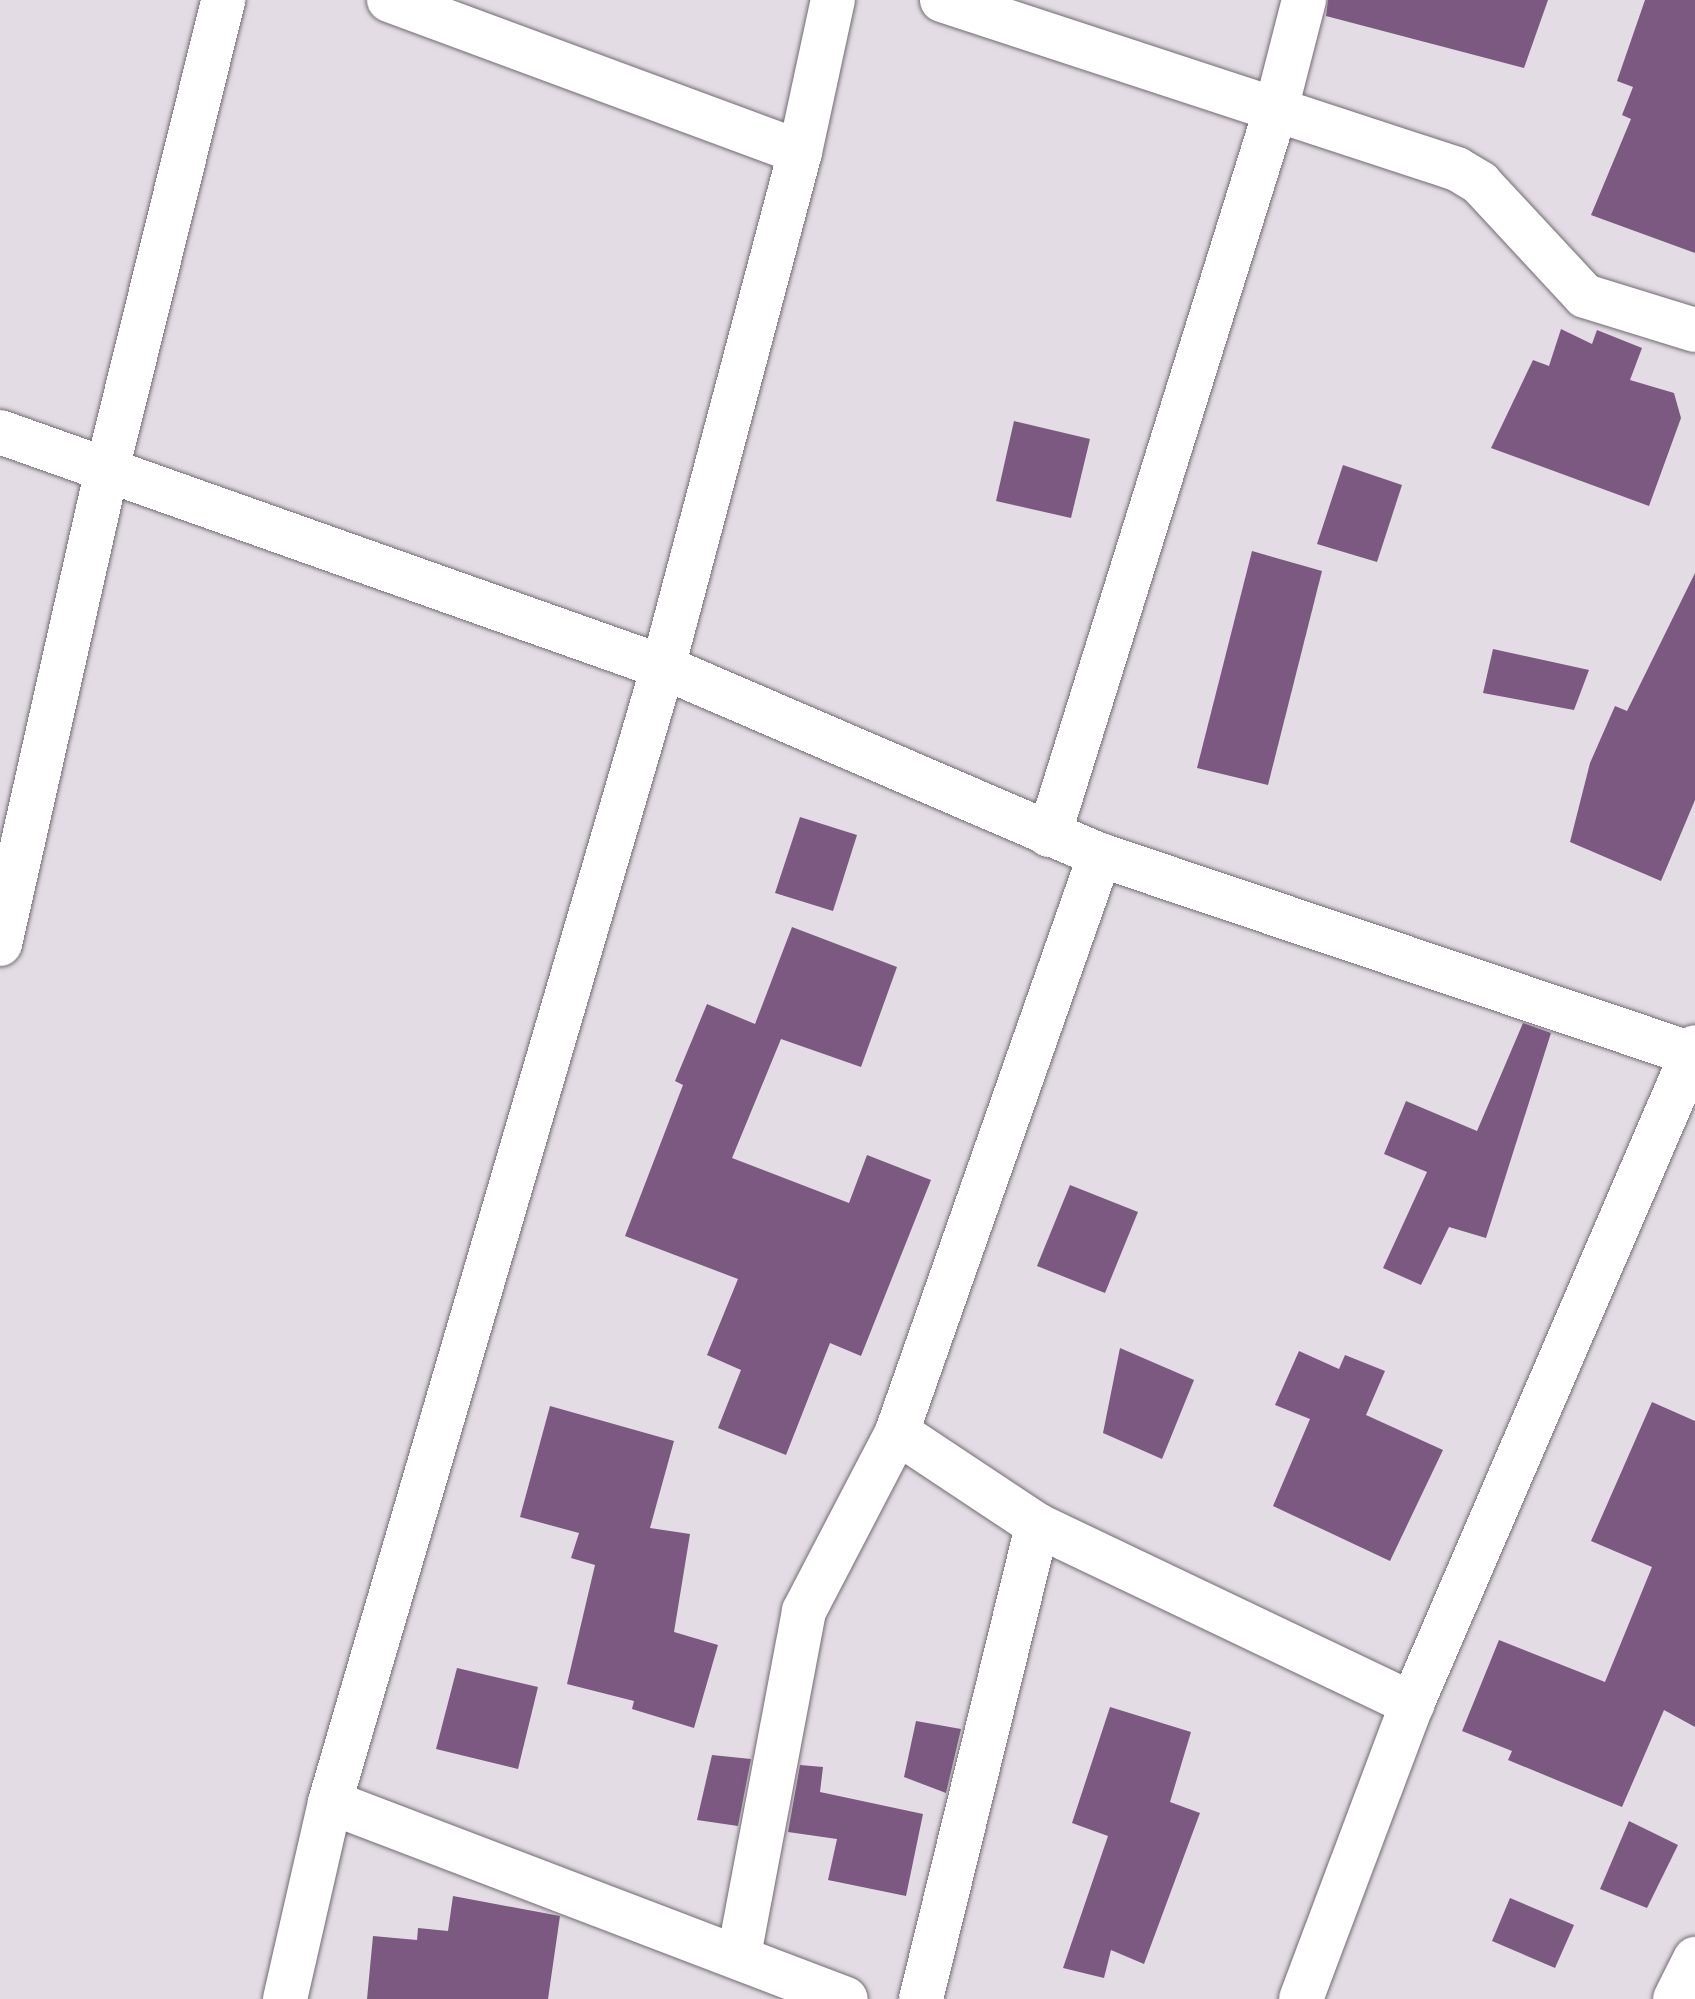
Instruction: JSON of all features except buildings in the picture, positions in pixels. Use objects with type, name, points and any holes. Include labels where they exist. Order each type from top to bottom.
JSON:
[{"type":"street","points":[[0,944],[108,466],[223,0]]},
{"type":"street","points":[[389,0],[800,152]]},
{"type":"street","points":[[285,1999],[330,1802],[663,667],[800,152],[833,0]]},
{"type":"street","points":[[942,0],[1457,169],[1480,183],[1585,296],[1695,330]]},
{"type":"street","points":[[1049,835],[1276,109],[1304,0]]},
{"type":"street","points":[[0,432],[108,466],[663,667],[1100,855],[1694,1052],[1412,1704],[1301,1999]]},
{"type":"street","points":[[739,1955],[804,1611],[897,1432],[1100,855]]},
{"type":"street","points":[[897,1432],[1037,1525],[1412,1704]]},
{"type":"street","points":[[921,1999],[1037,1525]]},
{"type":"street","points":[[330,1802],[739,1955],[846,1999]]},
{"type":"street","points":[[1675,1999],[1695,1959]]}]
